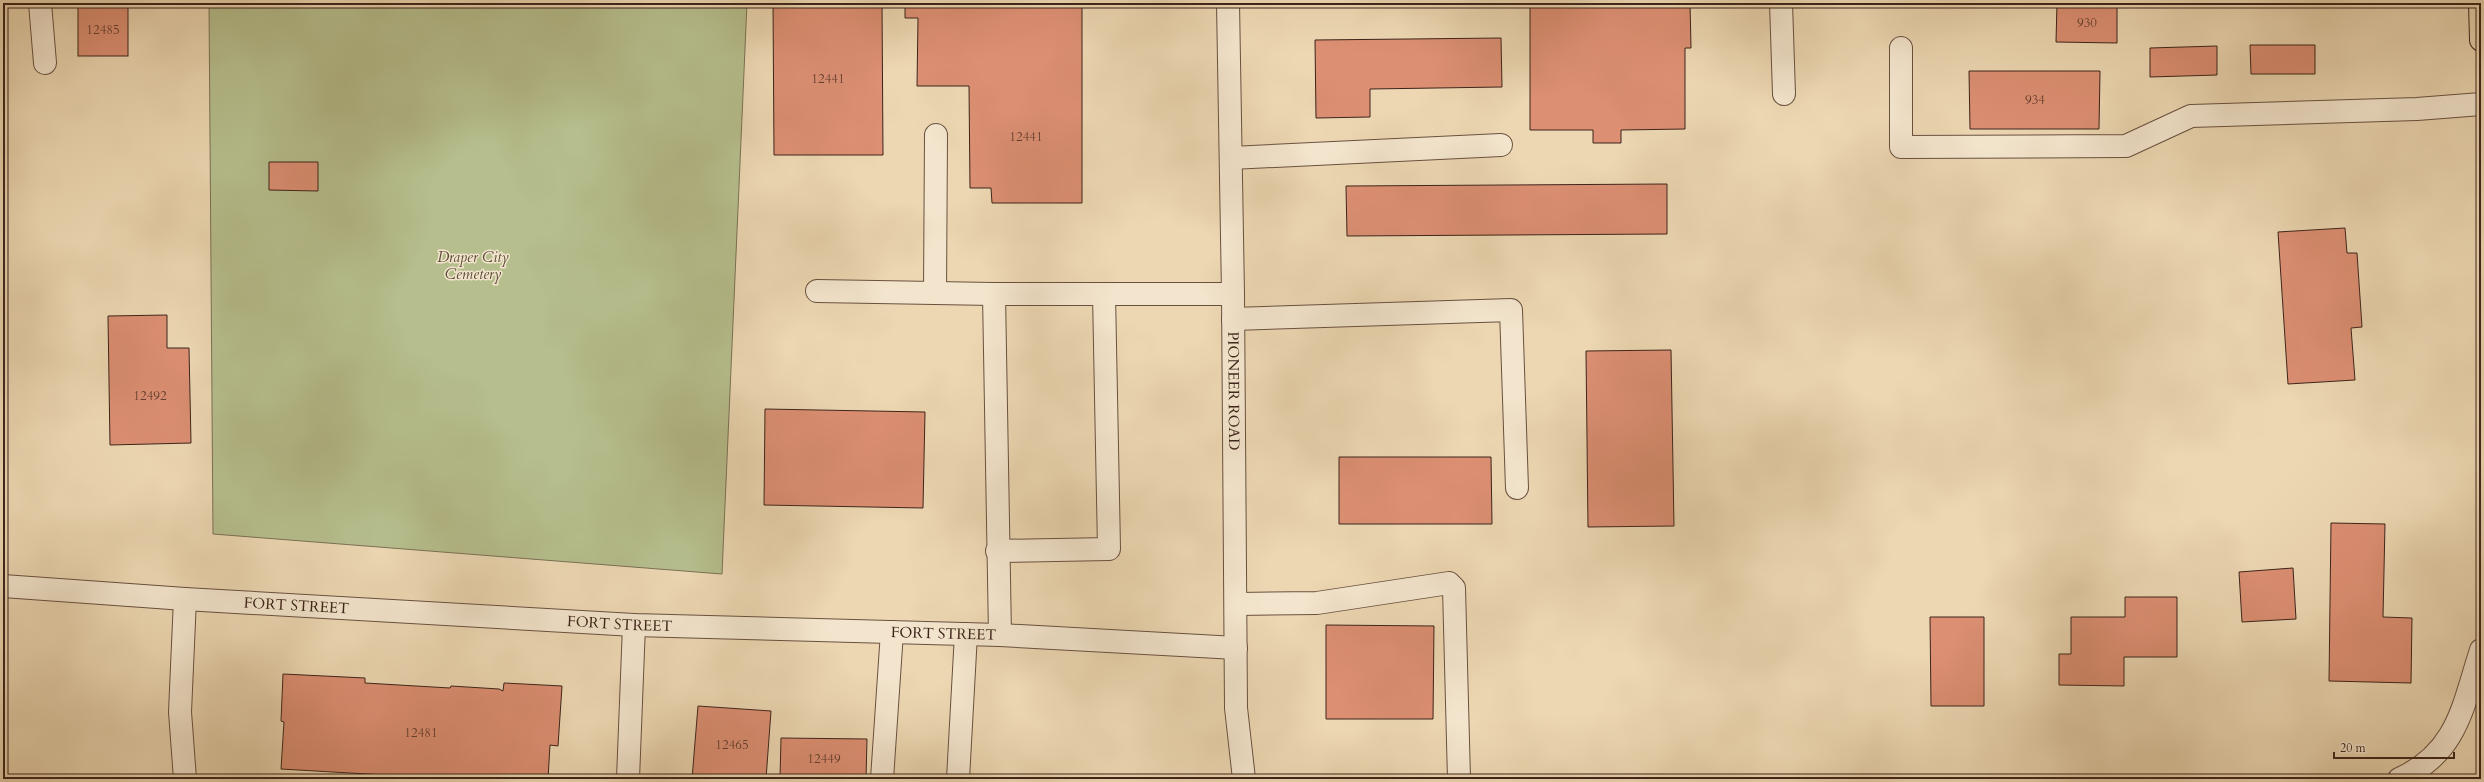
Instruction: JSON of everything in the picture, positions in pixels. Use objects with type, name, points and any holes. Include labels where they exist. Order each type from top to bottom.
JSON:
[{"type":"main road","points":[[2480,3],[2481,40]]},
{"type":"street","points":[[40,3],[45,63]]},
{"type":"street","name":"PIONEER ROAD","points":[[1228,3],[1234,294],[1236,708],[1244,779]]},
{"type":"street","points":[[1781,3],[1784,94]]},
{"type":"street","points":[[1901,48],[1901,147],[2126,146],[2191,116],[2417,109],[2481,104]]},
{"type":"street","points":[[935,293],[936,135]]},
{"type":"street","points":[[1231,158],[1501,145]]},
{"type":"street","points":[[818,291],[994,294],[1234,294]]},
{"type":"street","points":[[994,294],[997,551],[1000,635]]},
{"type":"street","points":[[997,551],[1109,549],[1104,294]]},
{"type":"street","points":[[1233,319],[1511,310],[1517,488]]},
{"type":"street","points":[[1236,604],[1317,603],[1449,584],[1454,588],[1459,779]]},
{"type":"street","name":"FORT STREET","points":[[3,586],[184,599],[634,625],[1000,635],[1236,648]]},
{"type":"street","points":[[184,599],[180,712],[185,779]]},
{"type":"street","points":[[628,779],[634,625]]},
{"type":"street","points":[[882,779],[892,632]]},
{"type":"street","points":[[958,779],[966,634]]},
{"type":"street","points":[[2404,777],[2433,758],[2446,744],[2458,725],[2481,650]]},
{"type":"green space","name":"Draper City Cemetery","points":[[209,3],[747,3],[722,574],[213,534]]},
{"type":"building","points":[[78,3],[128,3],[128,56],[78,56]]},
{"type":"building","points":[[773,3],[882,3],[883,155],[774,155]]},
{"type":"building","points":[[905,3],[1082,3],[1082,203],[992,203],[991,188],[970,188],[969,86],[917,86],[918,18],[905,18]]},
{"type":"building","points":[[1530,3],[1690,3],[1691,48],[1685,48],[1685,129],[1621,130],[1621,143],[1593,143],[1593,130],[1530,130]]},
{"type":"building","points":[[2057,3],[2117,3],[2117,43],[2056,42]]},
{"type":"building","points":[[1501,38],[1502,87],[1370,89],[1370,117],[1316,118],[1315,40]]},
{"type":"building","points":[[2250,45],[2315,45],[2315,74],[2251,74]]},
{"type":"building","points":[[2217,46],[2217,75],[2150,77],[2150,48]]},
{"type":"building","points":[[1969,71],[2100,71],[2099,129],[1970,129]]},
{"type":"building","points":[[269,162],[318,162],[318,191],[269,190]]},
{"type":"building","points":[[1667,184],[1667,234],[1347,236],[1346,186]]},
{"type":"building","points":[[2345,228],[2347,253],[2357,253],[2362,327],[2351,328],[2355,380],[2288,384],[2278,232]]},
{"type":"building","points":[[167,315],[167,348],[189,348],[191,443],[110,445],[108,316]]},
{"type":"building","points":[[1671,350],[1674,526],[1588,527],[1586,351]]},
{"type":"building","points":[[765,409],[925,412],[923,508],[764,505]]},
{"type":"building","points":[[1339,457],[1491,457],[1492,524],[1339,524]]},
{"type":"building","points":[[2331,523],[2385,524],[2383,617],[2412,618],[2411,683],[2329,681]]},
{"type":"building","points":[[2293,568],[2296,619],[2242,622],[2239,572]]},
{"type":"building","points":[[2125,597],[2177,597],[2177,657],[2124,657],[2124,686],[2059,685],[2059,654],[2071,654],[2071,617],[2125,617]]},
{"type":"building","points":[[1930,617],[1984,617],[1984,706],[1931,706]]},
{"type":"building","points":[[1326,625],[1434,626],[1433,719],[1326,719]]},
{"type":"building","points":[[283,674],[365,678],[365,683],[450,688],[451,686],[499,689],[503,691],[504,683],[562,686],[558,746],[550,745],[548,779],[419,779],[419,777],[281,769],[284,722],[281,721]]},
{"type":"building","points":[[698,706],[771,711],[766,779],[692,779]]},
{"type":"building","points":[[781,738],[867,739],[866,779],[780,779]]}]
